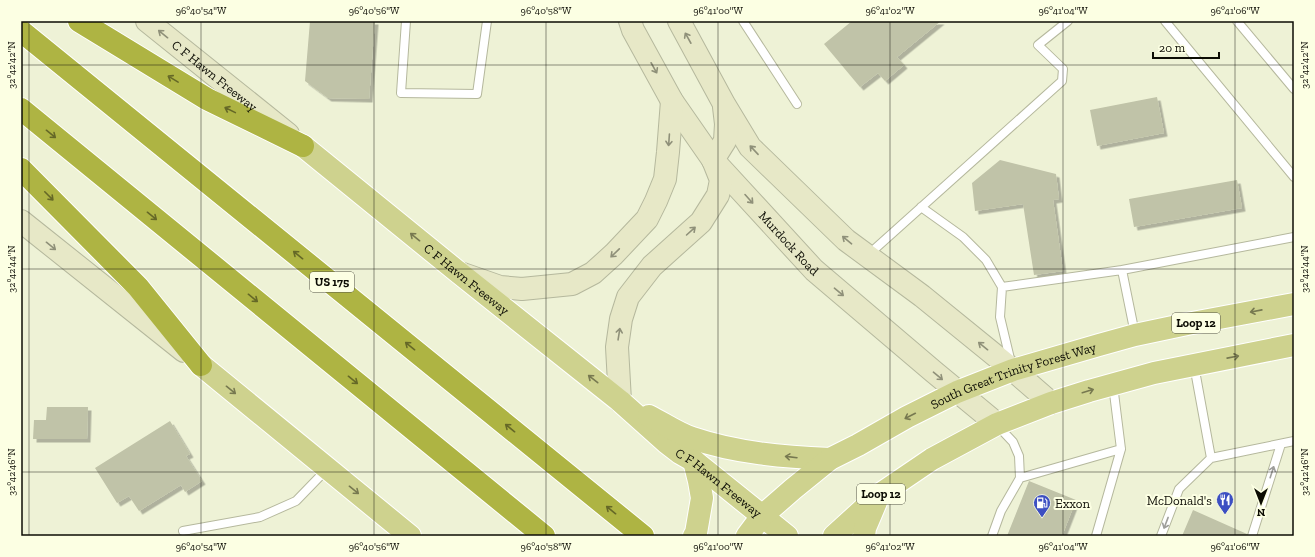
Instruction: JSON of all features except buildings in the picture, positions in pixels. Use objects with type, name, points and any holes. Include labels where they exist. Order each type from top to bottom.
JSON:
[{"type":"highway","points":[[78,21],[206,99],[303,146]]},
{"type":"highway","name":"US 175","points":[[21,31],[642,535]]},
{"type":"highway","points":[[21,109],[544,536]]},
{"type":"highway","points":[[21,169],[138,286],[201,365]]},
{"type":"main road","name":"C F Hawn Freeway","points":[[147,21],[620,401],[667,443],[694,461],[787,536]]},
{"type":"main road","name":"Murdock Road","points":[[630,21],[633,30],[672,101],[713,160],[814,270],[957,392],[997,424]]},
{"type":"main road","points":[[679,21],[724,104],[750,147],[846,240],[922,296],[1013,370],[1051,404]]},
{"type":"main road","points":[[458,272],[500,286],[522,289],[572,284],[592,273],[614,254],[647,219],[656,201],[665,179],[672,101]]},
{"type":"main road","points":[[724,104],[726,124],[725,141],[713,160],[721,180],[718,195],[701,222],[652,266],[628,297],[621,319],[617,347],[620,401],[691,438],[711,444],[731,449],[798,458],[830,459]]},
{"type":"main road","points":[[21,221],[201,365],[410,536]]},
{"type":"main road","name":"South Great Trinity Forest Way","points":[[762,516],[792,489],[830,459],[907,417],[957,392],[1013,370],[1135,335],[1294,304]]},
{"type":"main road","name":"Loop 12","points":[[834,536],[879,495],[932,458],[997,424],[1051,404],[1113,384],[1194,364],[1294,345]]},
{"type":"main road","points":[[694,461],[700,481],[702,498],[696,533],[694,536]]},
{"type":"main road","points":[[864,536],[865,528],[879,495]]},
{"type":"main road","name":"Loop 12","points":[[748,536],[762,516]]},
{"type":"lane","points":[[406,21],[401,93],[477,94],[487,21]]},
{"type":"lane","points":[[743,21],[797,104]]},
{"type":"lane","points":[[867,255],[1062,81],[1063,69],[1038,45],[1068,21]]},
{"type":"lane","points":[[1165,21],[1294,177]]},
{"type":"lane","points":[[1237,21],[1294,89]]},
{"type":"lane","points":[[921,207],[963,237],[986,260],[1002,287],[1000,317],[1013,370]]},
{"type":"lane","points":[[1002,287],[1122,270],[1294,238]]},
{"type":"lane","points":[[1122,270],[1135,335]]},
{"type":"lane","points":[[1194,364],[1211,458]]},
{"type":"lane","points":[[1096,536],[1121,449],[1113,384]]},
{"type":"lane","points":[[992,536],[1002,511],[1020,478],[1019,456],[1013,442],[997,424]]},
{"type":"lane","points":[[1161,536],[1179,489],[1211,458],[1294,441]]},
{"type":"lane","points":[[1252,536],[1281,444]]},
{"type":"lane","points":[[1020,478],[1121,449]]},
{"type":"lane","points":[[183,531],[260,517],[268,514],[296,501],[328,468]]},
{"type":"place","name":"McDonald's","points":[[1225,515]]},
{"type":"place","name":"Exxon","points":[[1042,518]]}]
